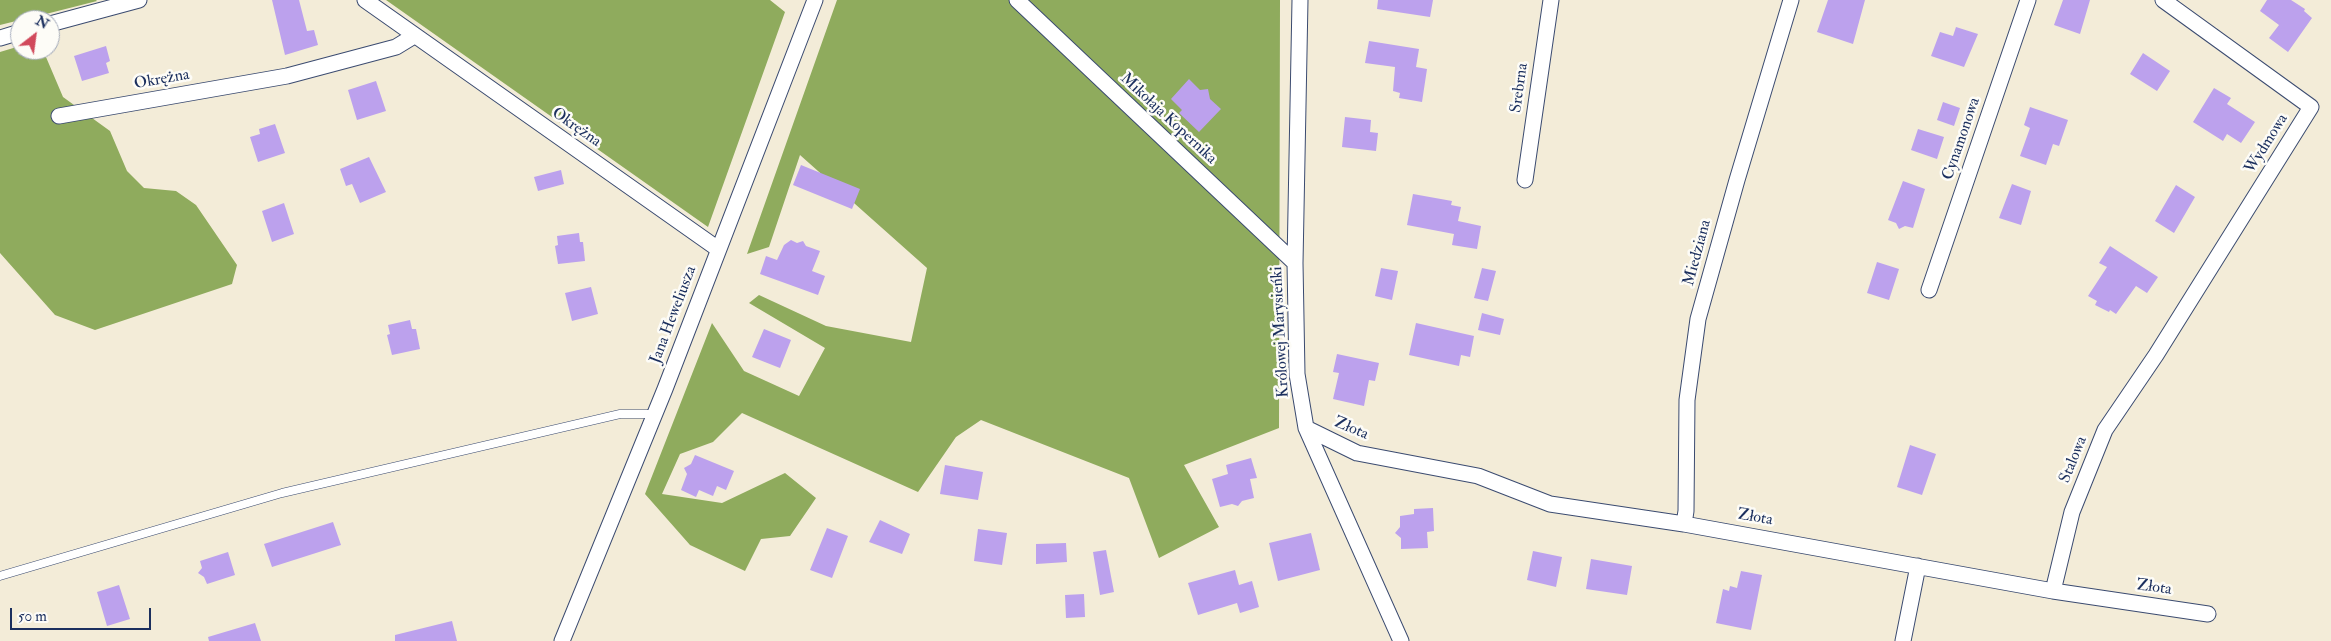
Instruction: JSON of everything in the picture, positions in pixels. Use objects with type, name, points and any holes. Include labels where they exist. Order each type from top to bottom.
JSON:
[{"type":"street","points":[[60,21],[139,0]]},
{"type":"street","name":"Okrężna","points":[[364,0],[718,250]]},
{"type":"street","name":"Jana Heweliusza","points":[[562,641],[654,414],[815,0]]},
{"type":"street","name":"Mikołaja Kopernika","points":[[1017,0],[1295,263]]},
{"type":"street","name":"Królowej Marysieńki","points":[[1300,0],[1295,263],[1297,374],[1306,428],[1401,641]]},
{"type":"street","name":"Srebrna","points":[[1525,180],[1551,0]]},
{"type":"street","name":"Miedziana","points":[[1684,524],[1686,512],[1687,400],[1698,320],[1736,180],[1791,0]]},
{"type":"street","name":"Cynamonowa","points":[[1929,290],[2028,0]]},
{"type":"street","name":"Wydmowa","points":[[2156,355],[2311,107],[2163,0]]},
{"type":"street","name":"Okrężna","points":[[59,116],[287,76],[396,46],[414,36]]},
{"type":"street","name":"Stalowa","points":[[2053,591],[2072,512],[2105,430],[2156,355]]},
{"type":"street","name":"Złota","points":[[1306,428],[1357,453],[1478,476],[1550,504],[1684,524],[2053,591],[2208,614]]},
{"type":"street","points":[[1903,641],[1918,566]]},
{"type":"lane","points":[[0,576],[282,493],[620,414],[654,414]]},
{"type":"green space","points":[[0,0],[97,1],[60,10],[10,10],[10,22],[0,25]]},
{"type":"green space","points":[[386,0],[770,0],[785,12],[708,227]]},
{"type":"green space","points":[[837,0],[1280,0],[1279,428],[1184,465],[1219,527],[1159,558],[1129,478],[981,420],[956,437],[918,492],[742,413],[713,442],[680,454],[662,494],[722,503],[785,473],[816,498],[790,536],[761,539],[745,571],[690,545],[645,494],[712,323],[744,371],[799,396],[825,348],[749,303],[759,295],[826,326],[911,342],[927,268],[800,155],[769,247],[747,254]]},
{"type":"green space","points":[[10,49],[10,60],[47,60],[63,97],[110,131],[127,171],[144,188],[176,191],[196,205],[237,265],[232,284],[95,330],[55,315],[0,253],[0,52]]},
{"type":"building","points":[[272,0],[299,0],[307,31],[314,30],[318,45],[285,55]]},
{"type":"building","points":[[1378,0],[1433,0],[1430,17],[1377,9]]},
{"type":"building","points":[[1828,0],[1865,0],[1853,44],[1817,32]]},
{"type":"building","points":[[2063,0],[2090,0],[2080,34],[2054,25]]},
{"type":"building","points":[[2267,0],[2291,0],[2305,9],[2304,11],[2312,18],[2288,52],[2269,38],[2279,25],[2260,11]]},
{"type":"building","points":[[1956,27],[1978,34],[1964,67],[1931,56],[1940,32],[1953,36]]},
{"type":"building","points":[[1369,41],[1419,49],[1416,67],[1427,69],[1422,102],[1399,98],[1400,93],[1393,91],[1395,67],[1365,63]]},
{"type":"building","points":[[106,46],[110,61],[106,63],[109,73],[82,81],[74,56]]},
{"type":"building","points":[[2143,53],[2170,71],[2157,91],[2130,74]]},
{"type":"building","points":[[1189,79],[1200,90],[1208,89],[1210,99],[1221,109],[1199,132],[1179,113],[1182,110],[1171,99]]},
{"type":"building","points":[[376,81],[386,111],[357,120],[348,90]]},
{"type":"building","points":[[2214,88],[2231,98],[2227,104],[2255,122],[2241,143],[2227,134],[2223,141],[2193,122]]},
{"type":"building","points":[[1943,102],[1960,108],[1954,126],[1937,120]]},
{"type":"building","points":[[2030,107],[2068,120],[2059,146],[2053,144],[2046,165],[2020,156],[2030,128],[2024,125]]},
{"type":"building","points":[[1345,117],[1371,120],[1370,132],[1378,133],[1376,151],[1342,147]]},
{"type":"building","points":[[275,124],[285,153],[258,162],[250,137],[260,134],[259,129]]},
{"type":"building","points":[[1918,129],[1944,137],[1937,159],[1911,150]]},
{"type":"building","points":[[369,157],[386,192],[360,203],[352,184],[346,186],[340,169]]},
{"type":"building","points":[[801,165],[860,189],[852,209],[793,185]]},
{"type":"building","points":[[561,170],[564,184],[538,191],[534,177]]},
{"type":"building","points":[[1903,181],[1925,189],[1913,228],[1905,226],[1899,229],[1896,223],[1888,220]]},
{"type":"building","points":[[2012,184],[2031,191],[2021,225],[1999,218]]},
{"type":"building","points":[[2176,185],[2195,197],[2174,233],[2155,221]]},
{"type":"building","points":[[1413,194],[1452,201],[1451,205],[1461,207],[1458,221],[1481,226],[1477,249],[1452,245],[1454,234],[1407,225]]},
{"type":"building","points":[[284,203],[294,234],[272,242],[262,211]]},
{"type":"building","points":[[579,233],[580,242],[583,242],[585,261],[558,264],[555,246],[558,245],[557,236]]},
{"type":"building","points":[[791,240],[797,243],[803,241],[806,246],[820,251],[812,271],[825,276],[818,295],[760,274],[766,256],[777,260],[784,245]]},
{"type":"building","points":[[2110,246],[2158,277],[2147,293],[2136,286],[2116,314],[2095,305],[2097,301],[2088,296],[2107,267],[2099,263]]},
{"type":"building","points":[[1877,262],[1899,269],[1889,300],[1867,293]]},
{"type":"building","points":[[1381,268],[1398,271],[1392,300],[1375,296]]},
{"type":"building","points":[[1482,268],[1496,271],[1488,301],[1474,298]]},
{"type":"building","points":[[591,287],[598,314],[572,321],[565,293]]},
{"type":"building","points":[[1482,313],[1504,319],[1500,335],[1478,330]]},
{"type":"building","points":[[410,320],[412,329],[416,329],[420,349],[392,355],[387,335],[390,334],[388,325]]},
{"type":"building","points":[[1416,323],[1474,336],[1470,357],[1461,355],[1459,366],[1409,355]]},
{"type":"building","points":[[764,329],[791,340],[780,368],[752,357]]},
{"type":"building","points":[[1337,354],[1379,363],[1375,381],[1369,380],[1364,406],[1333,399],[1339,373],[1333,372]]},
{"type":"building","points":[[1910,445],[1936,454],[1922,495],[1897,487]]},
{"type":"building","points":[[695,455],[734,471],[726,490],[717,486],[713,496],[699,490],[696,497],[681,490],[687,474],[684,468],[691,464]]},
{"type":"building","points":[[1251,458],[1257,478],[1250,479],[1254,498],[1242,501],[1238,506],[1232,504],[1220,507],[1212,479],[1228,474],[1226,465]]},
{"type":"building","points":[[945,465],[983,472],[978,500],[940,494]]},
{"type":"building","points":[[1433,508],[1434,531],[1427,532],[1428,548],[1401,549],[1401,538],[1395,533],[1400,527],[1400,516],[1414,514],[1414,509]]},
{"type":"building","points":[[880,520],[910,534],[902,554],[869,542]]},
{"type":"building","points":[[333,522],[341,545],[272,567],[264,544]]},
{"type":"building","points":[[827,528],[848,536],[832,578],[810,570]]},
{"type":"building","points":[[978,529],[1007,533],[1002,565],[974,561]]},
{"type":"building","points":[[1311,533],[1320,570],[1278,581],[1269,543]]},
{"type":"building","points":[[1066,543],[1067,562],[1036,564],[1036,544]]},
{"type":"building","points":[[1106,550],[1114,592],[1100,595],[1093,552]]},
{"type":"building","points":[[1533,551],[1562,557],[1556,587],[1527,580]]},
{"type":"building","points":[[228,552],[235,575],[207,584],[204,577],[198,573],[202,568],[200,561]]},
{"type":"building","points":[[1591,559],[1632,566],[1627,595],[1586,589]]},
{"type":"building","points":[[1235,570],[1239,585],[1252,581],[1259,607],[1240,613],[1237,603],[1198,615],[1188,583]]},
{"type":"building","points":[[1741,571],[1762,575],[1751,630],[1716,623],[1723,589],[1729,591],[1730,586],[1737,588]]},
{"type":"building","points":[[119,585],[130,619],[107,626],[97,592]]},
{"type":"building","points":[[1084,594],[1085,617],[1066,618],[1065,595]]},
{"type":"building","points":[[452,621],[457,641],[395,641],[395,635]]},
{"type":"building","points":[[255,623],[261,641],[209,641],[208,637]]}]
